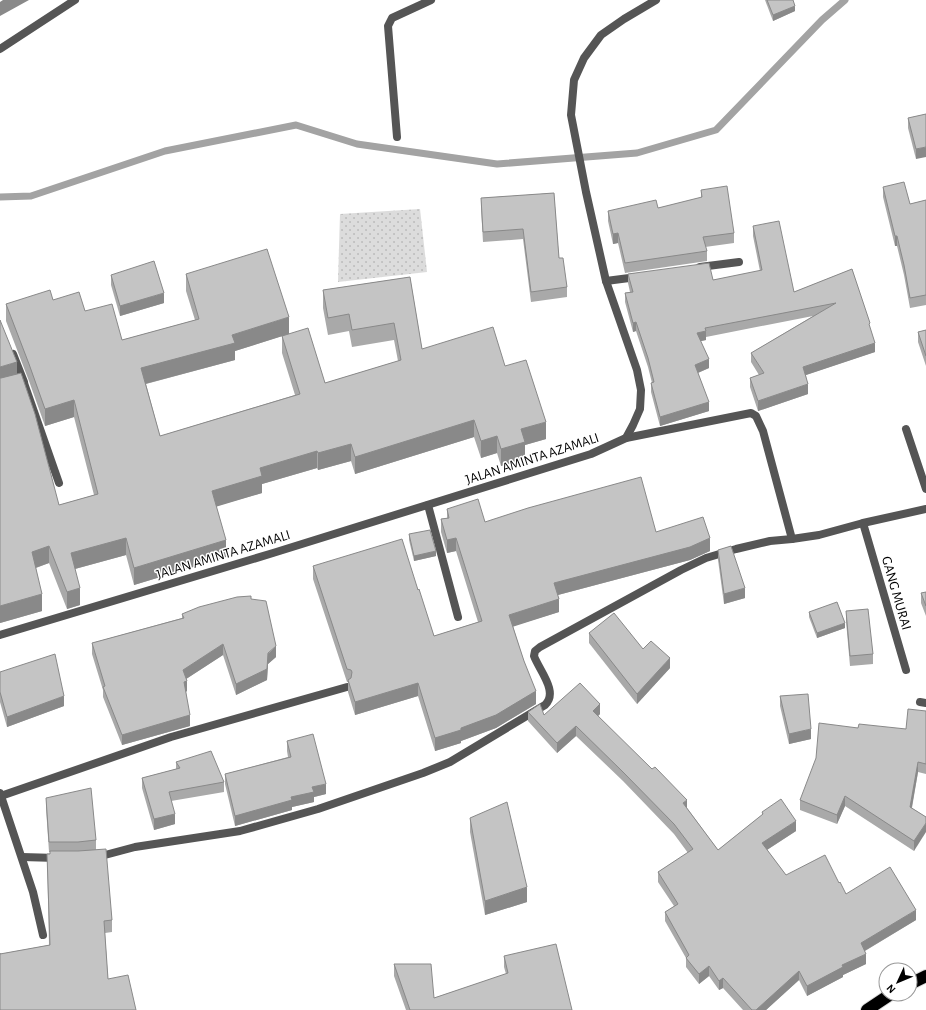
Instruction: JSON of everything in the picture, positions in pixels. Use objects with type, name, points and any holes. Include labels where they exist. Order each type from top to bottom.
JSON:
[{"type":"highway","points":[[867,1010],[879,1002]]},
{"type":"street","points":[[0,49],[75,0]]},
{"type":"street","points":[[397,137],[388,26],[392,18],[431,0]]},
{"type":"street","points":[[626,438],[640,409],[641,390],[637,370],[606,281],[586,192],[571,115],[574,80],[584,58],[601,35],[656,0]]},
{"type":"street","points":[[692,268],[739,262]]},
{"type":"street","points":[[606,281],[645,275]]},
{"type":"street","points":[[11,349],[59,482]]},
{"type":"street","points":[[0,390],[24,383]]},
{"type":"street","name":"JALAN AMINTA AZAMALI","points":[[0,635],[591,454],[626,438],[751,413],[756,416],[763,431],[792,539]]},
{"type":"street","points":[[906,429],[926,489]]},
{"type":"street","points":[[428,505],[458,617]]},
{"type":"street","points":[[92,856],[105,855],[135,847],[240,831],[318,809],[423,773],[450,762],[549,702],[551,696],[550,689],[534,656],[535,651],[681,570],[706,558],[736,549],[770,541],[819,535],[863,523],[926,509]]},
{"type":"street","name":"GANG MURAI","points":[[863,523],[906,670]]},
{"type":"street","points":[[43,935],[33,892],[1,794],[171,737],[347,687]]},
{"type":"street","points":[[22,857],[62,858]]},
{"type":"shaded area","points":[[420,209],[427,272],[338,282],[340,214]]},
{"type":"building","points":[[767,0],[793,0],[795,6],[773,15]]},
{"type":"building","points":[[926,114],[926,147],[916,149],[908,118]]},
{"type":"building","points":[[904,182],[910,204],[926,200],[926,295],[910,298],[897,236],[895,236],[883,187]]},
{"type":"building","points":[[727,186],[734,233],[703,237],[707,251],[625,263],[618,233],[613,234],[608,211],[656,200],[658,208],[702,197],[701,190]]},
{"type":"building","points":[[554,193],[559,258],[563,258],[567,287],[531,292],[523,229],[483,232],[481,198]]},
{"type":"building","points":[[779,221],[794,292],[852,269],[875,343],[803,367],[808,384],[758,401],[750,378],[764,373],[751,353],[836,303],[705,328],[706,331],[697,333],[709,359],[695,365],[709,402],[660,417],[651,383],[654,382],[648,358],[636,322],[633,323],[625,293],[633,292],[628,274],[709,263],[713,280],[762,270],[753,226]]},
{"type":"building","points":[[267,249],[289,317],[232,335],[235,343],[141,368],[160,436],[300,394],[282,336],[308,328],[325,383],[401,360],[394,323],[352,330],[349,314],[328,318],[323,290],[410,277],[422,349],[493,327],[505,366],[526,360],[546,422],[521,429],[525,442],[501,449],[497,436],[481,441],[474,420],[355,457],[351,444],[318,453],[317,451],[260,468],[262,476],[212,491],[226,540],[134,568],[126,538],[71,553],[80,588],[67,592],[49,546],[32,552],[42,594],[0,606],[0,378],[21,373],[35,414],[59,505],[98,494],[74,400],[45,409],[6,304],[50,290],[53,300],[79,292],[85,311],[112,304],[122,340],[199,319],[186,274]]},
{"type":"building","points":[[154,261],[164,293],[120,306],[111,275]]},
{"type":"building","points":[[0,320],[17,362],[0,367]]},
{"type":"building","points":[[926,330],[926,356],[918,332]]},
{"type":"building","points":[[641,477],[656,532],[703,517],[710,538],[690,547],[554,583],[559,599],[509,615],[524,661],[536,691],[496,715],[461,728],[461,730],[435,738],[418,683],[355,702],[348,680],[351,678],[352,672],[351,670],[347,669],[313,566],[402,539],[434,636],[482,621],[456,538],[447,540],[441,519],[449,518],[447,509],[478,499],[485,522],[528,508]]},
{"type":"building","points":[[430,530],[436,551],[414,556],[409,534]]},
{"type":"building","points":[[731,546],[745,588],[724,594],[718,550]]},
{"type":"building","points":[[926,592],[926,606],[921,593]]},
{"type":"building","points":[[251,596],[251,599],[266,601],[276,646],[268,653],[267,669],[236,684],[223,644],[183,670],[187,681],[184,682],[190,715],[122,735],[103,687],[105,686],[92,643],[184,618],[182,614],[199,607],[237,597]]},
{"type":"building","points":[[837,602],[845,623],[817,633],[809,612]]},
{"type":"building","points":[[868,609],[873,654],[850,656],[846,611]]},
{"type":"building","points":[[614,613],[643,649],[651,641],[670,658],[637,694],[589,633]]},
{"type":"building","points":[[55,654],[64,696],[7,717],[0,692],[0,672]]},
{"type":"building","points":[[580,683],[600,704],[593,711],[652,769],[655,767],[687,800],[683,803],[718,850],[763,814],[762,812],[781,799],[796,821],[762,843],[786,875],[825,855],[846,894],[890,867],[916,910],[861,943],[866,954],[842,965],[843,967],[807,986],[799,971],[756,1010],[752,1010],[723,978],[719,981],[709,966],[699,974],[686,958],[689,955],[665,912],[678,904],[658,872],[693,849],[674,824],[576,726],[557,743],[528,712],[540,704],[544,715]]},
{"type":"building","points":[[808,694],[811,729],[789,734],[780,696]]},
{"type":"building","points":[[908,709],[926,711],[926,764],[918,762],[910,807],[926,817],[926,823],[914,841],[845,796],[837,815],[800,800],[816,758],[819,723],[858,728],[859,724],[906,729]]},
{"type":"building","points":[[313,734],[326,784],[312,787],[314,792],[291,797],[292,800],[235,816],[225,774],[291,757],[287,741]]},
{"type":"building","points":[[211,751],[224,782],[169,792],[175,814],[154,819],[142,778],[180,768],[176,762]]},
{"type":"building","points":[[91,788],[96,840],[78,842],[49,842],[46,798]]},
{"type":"building","points":[[507,802],[527,887],[485,901],[470,818]]},
{"type":"building","points":[[106,849],[112,920],[104,921],[108,979],[128,975],[136,1010],[0,1010],[0,954],[50,945],[47,854],[50,854],[50,851]]},
{"type":"building","points":[[556,944],[572,1010],[410,1010],[394,964],[431,964],[434,998],[508,973],[504,956]]},
{"type":"waterway","points":[[0,197],[31,196],[165,151],[296,125],[357,144],[497,164],[637,153],[716,130],[822,20],[845,0]]}]
